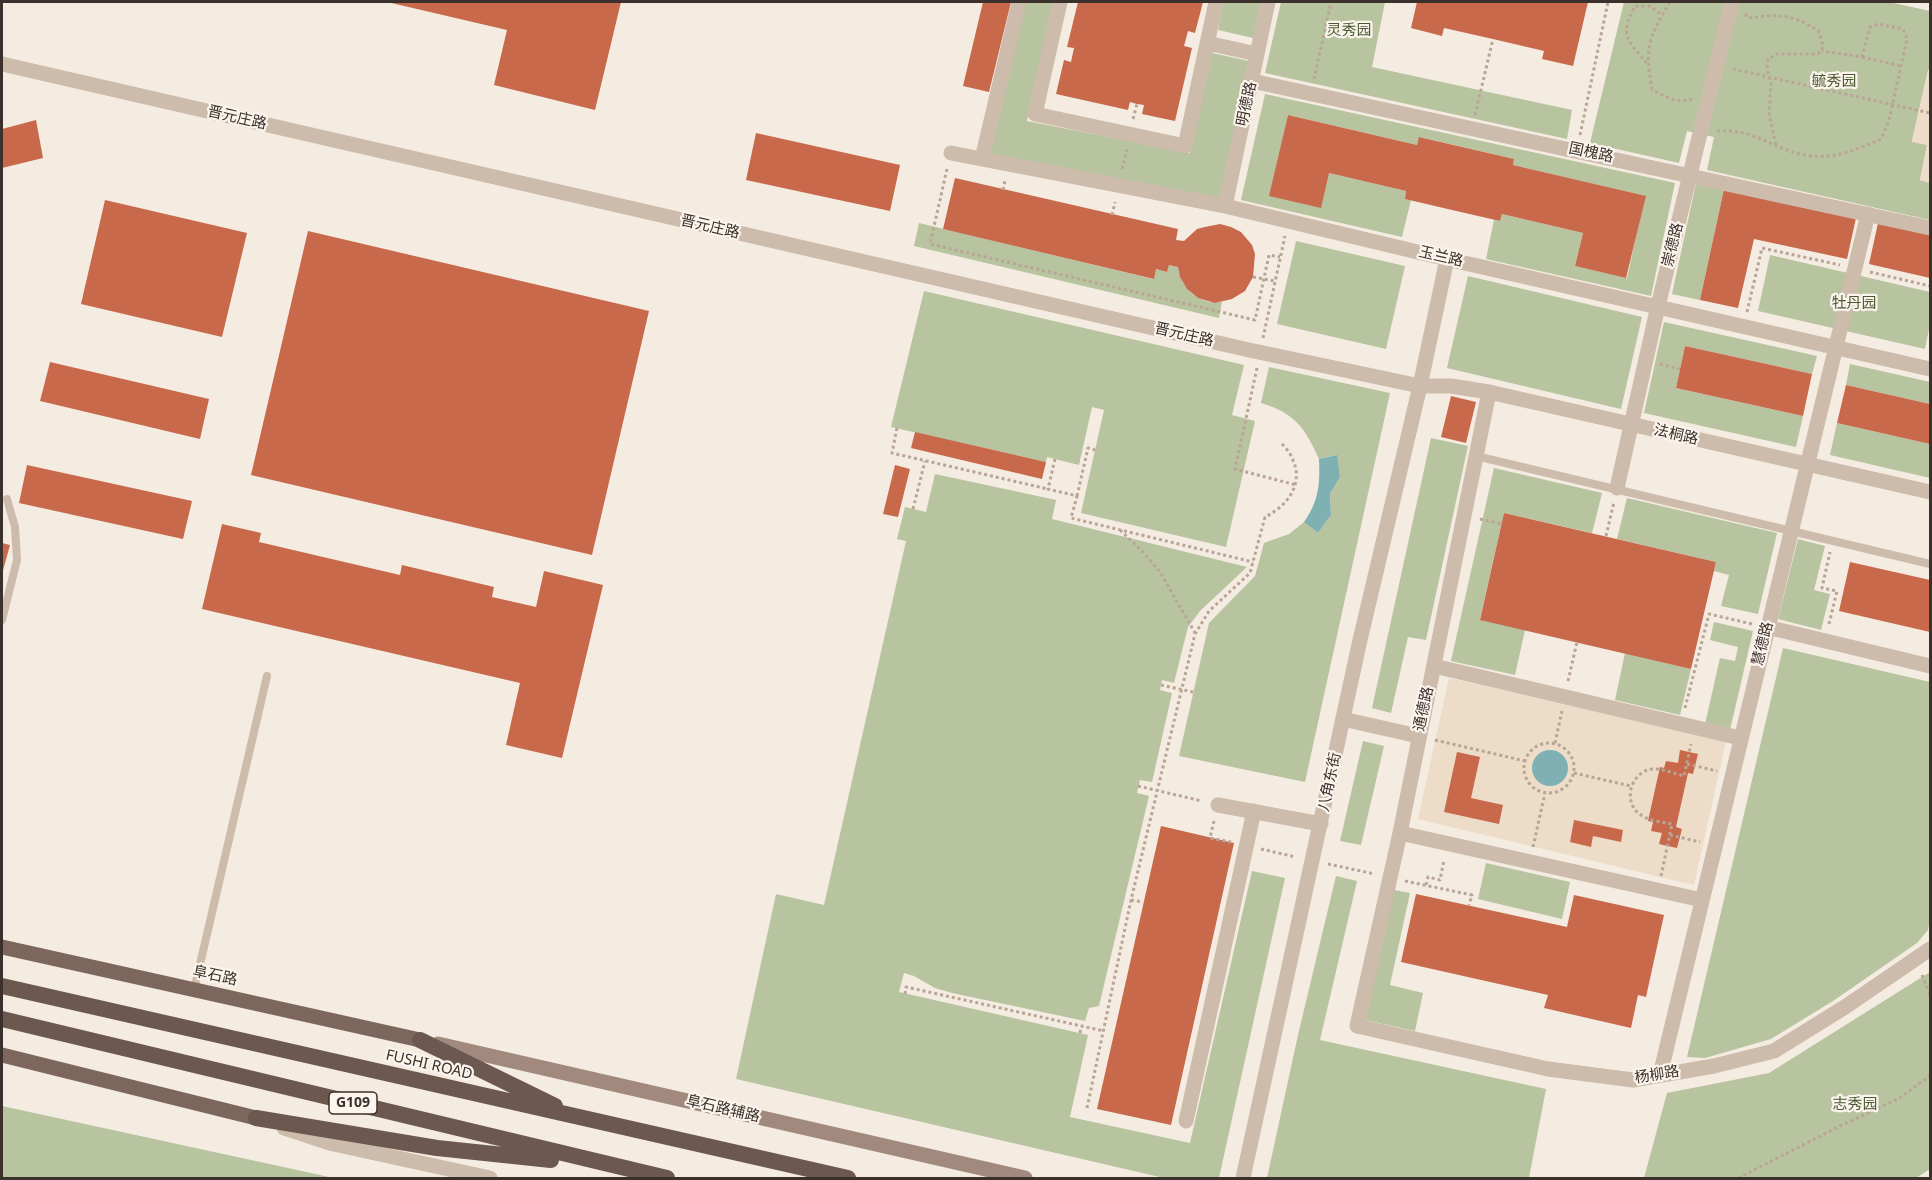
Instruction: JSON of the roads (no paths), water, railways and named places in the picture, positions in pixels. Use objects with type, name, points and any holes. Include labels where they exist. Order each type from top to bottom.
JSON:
[{"type":"highway","name":"FUSHI ROAD","points":[[2,986],[848,1179]]},
{"type":"highway","name":"G109","points":[[2,1019],[668,1179]]},
{"type":"highway","points":[[420,1040],[580,1118]]},
{"type":"highway","points":[[256,1118],[437,1148],[617,1167]]},
{"type":"main road","name":"阜石路","points":[[2,947],[420,1040]]},
{"type":"main road","name":"阜石路辅路","points":[[420,1040],[1025,1179]]},
{"type":"main road","points":[[2,1055],[256,1118]]},
{"type":"street","points":[[982,159],[1019,2]]},
{"type":"street","points":[[1060,2],[1035,114],[1185,146],[1216,2]]},
{"type":"street","name":"明德路","points":[[1225,206],[1268,2]]},
{"type":"street","name":"崇德路","points":[[1617,489],[1658,306],[1732,4]]},
{"type":"street","points":[[1207,43],[1257,54]]},
{"type":"street","name":"晋元庄路","points":[[2,64],[1249,350],[1420,386]]},
{"type":"street","name":"国槐路","points":[[1252,81],[1930,228]]},
{"type":"street","name":"玉兰路","points":[[951,153],[1225,206],[1930,369]]},
{"type":"street","name":"慧德路","points":[[1660,1075],[1868,214]]},
{"type":"street","name":"八角东街","points":[[1243,1179],[1343,718],[1447,259]]},
{"type":"street","name":"法桐路","points":[[1420,386],[1451,386],[1488,392],[1930,492]]},
{"type":"street","name":"通德路","points":[[1357,1026],[1400,833],[1488,392]]},
{"type":"street","points":[[1767,627],[1930,666]]},
{"type":"street","points":[[1434,666],[1740,738]]},
{"type":"street","points":[[1343,718],[1418,736]]},
{"type":"street","points":[[1218,805],[1321,824]]},
{"type":"street","points":[[1186,1121],[1254,811]]},
{"type":"street","points":[[1400,833],[1702,900]]},
{"type":"street","name":"杨柳路","points":[[1357,1026],[1548,1069],[1633,1080],[1714,1066],[1774,1051],[1845,1007],[1930,949]]},
{"type":"street","points":[[256,1118],[329,1143],[490,1179]]},
{"type":"lane","points":[[1476,456],[1930,564]]},
{"type":"lane","points":[[2,620],[17,560],[15,527],[7,499]]},
{"type":"lane","points":[[194,990],[267,676]]},
{"type":"water","points":[[1337,455],[1340,477],[1330,494],[1331,515],[1318,533],[1304,522],[1313,507],[1318,492],[1319,459]]},
{"type":"water","points":[[1550,750],[1562,756],[1568,768],[1562,780],[1550,786],[1538,780],[1532,768],[1538,756]]},
{"type":"park label","name":"灵秀园","points":[[1349,31]]},
{"type":"park label","name":"毓秀园","points":[[1834,82]]},
{"type":"park label","name":"牡丹园","points":[[1854,304]]},
{"type":"park label","name":"志秀园","points":[[1855,1105]]}]
